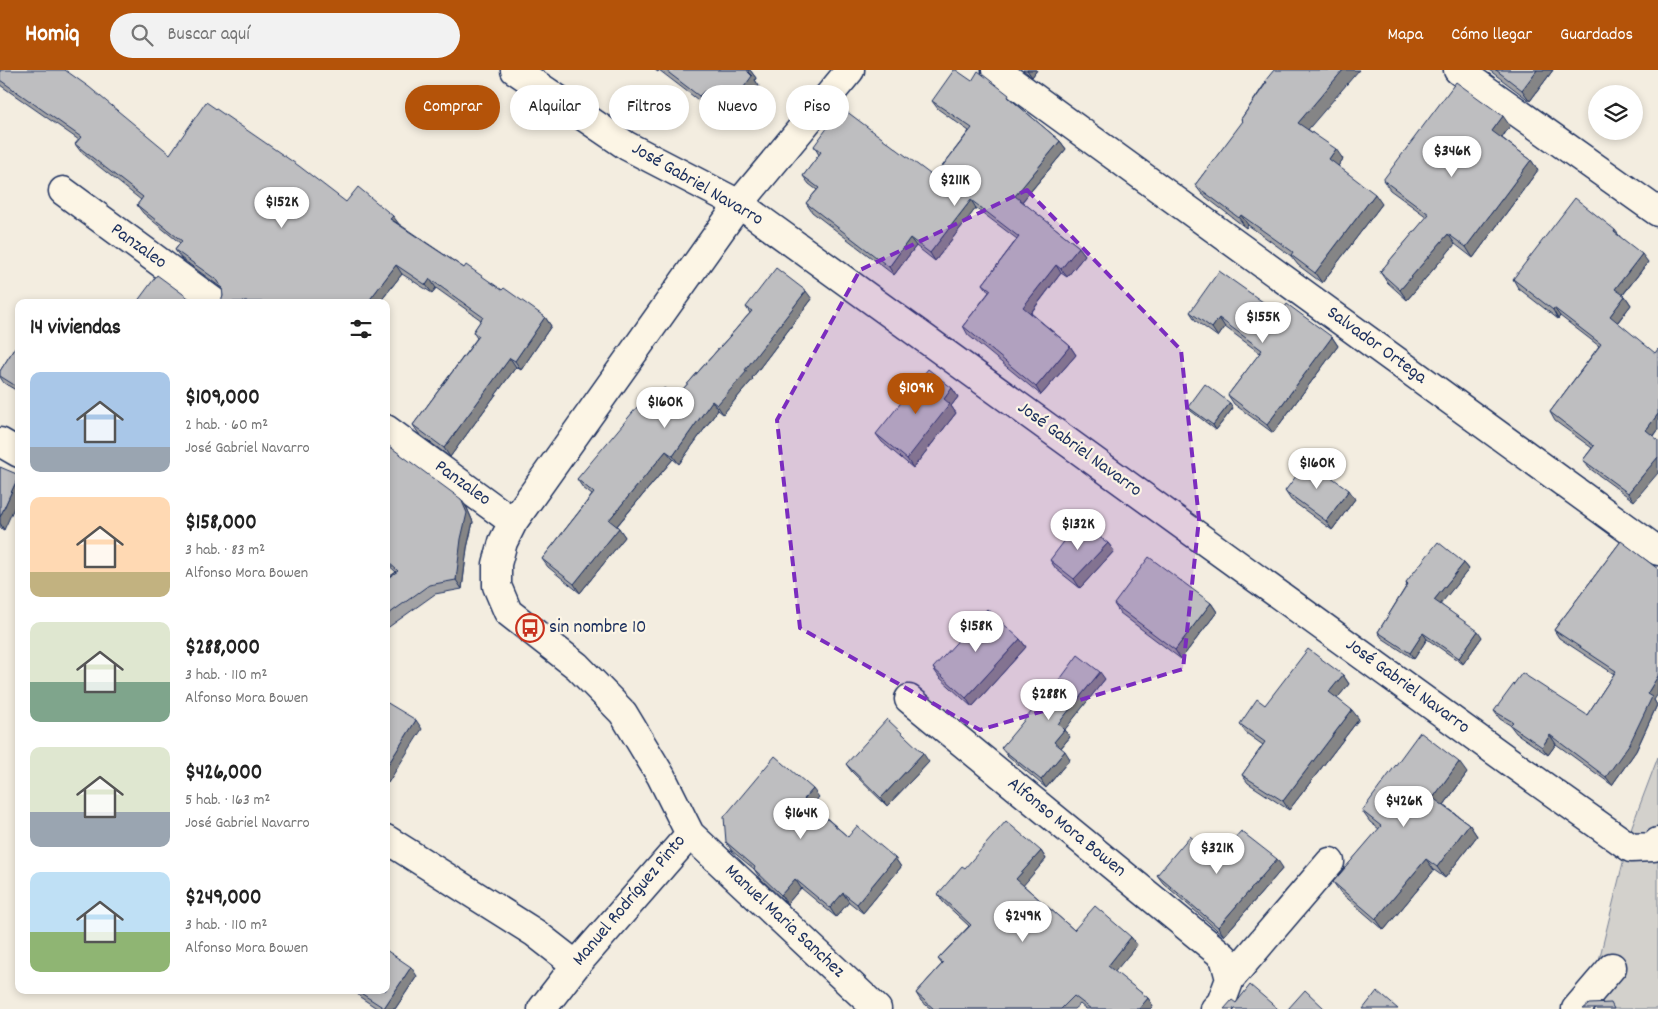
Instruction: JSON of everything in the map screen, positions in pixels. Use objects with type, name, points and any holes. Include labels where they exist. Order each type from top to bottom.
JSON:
[{"type":"street","name":"José Gabriel Navarro","points":[[514,70],[627,146],[739,204],[1632,848],[1652,847],[1658,842]]},
{"type":"street","name":"Salvador Ortega","points":[[996,70],[1658,551]]},
{"type":"street","points":[[1458,70],[1658,212]]},
{"type":"street","name":"Manuel Rodríguez Pinto","points":[[542,1009],[576,965],[690,834],[661,776],[623,712],[577,666],[508,612],[497,586],[497,564],[502,542],[513,522],[739,204],[837,74]]},
{"type":"street","name":"Panzaleo","points":[[63,192],[210,299]]},
{"type":"street","name":"Panzaleo","points":[[390,432],[513,522]]},
{"type":"street","points":[[0,442],[15,451]]},
{"type":"street","name":"Alfonso Mora Bowen","points":[[909,699],[1227,968]]},
{"type":"street","name":"Manuel Maria Sanchez","points":[[690,834],[874,1008]]},
{"type":"street","points":[[390,842],[535,933],[576,965]]},
{"type":"street","points":[[1216,1009],[1221,1003],[1227,968],[1330,862]]},
{"type":"street","points":[[1576,1009],[1612,967]]},
{"type":"highlighted area","points":[[1027,190],[1181,350],[1199,519],[1183,669],[980,730],[800,628],[777,420],[860,270]]},
{"type":"shaded area","points":[[1658,757],[1658,1009],[1588,1009],[1632,826]]},
{"type":"building","points":[[0,70],[65,70],[89,87],[170,154],[206,102],[299,166],[346,202],[358,187],[393,216],[390,219],[464,268],[466,265],[502,290],[504,288],[545,317],[515,361],[510,358],[444,448],[413,425],[479,336],[473,332],[483,317],[430,279],[426,285],[396,265],[370,299],[222,299],[222,288],[218,281],[175,250],[182,241],[137,205],[143,197],[75,144],[81,137],[0,80]]},
{"type":"building","points":[[665,70],[748,70],[752,76],[745,85],[699,85],[699,96],[689,88],[689,85],[685,85]]},
{"type":"building","points":[[954,70],[972,81],[978,71],[1009,95],[1008,97],[1060,141],[1015,196],[1079,247],[1061,269],[1056,265],[1023,307],[1070,346],[1036,387],[963,326],[991,290],[983,284],[1019,237],[971,200],[930,253],[910,238],[889,267],[806,203],[819,188],[803,176],[821,152],[814,146],[826,130],[849,130],[849,113],[934,177],[972,128],[932,101]]},
{"type":"building","points":[[1274,70],[1343,70],[1298,123],[1336,149],[1329,159],[1375,194],[1315,273],[1291,255],[1293,252],[1241,215],[1239,218],[1195,185],[1243,121],[1241,119]]},
{"type":"building","points":[[1496,70],[1537,70],[1522,90]]},
{"type":"building","points":[[1456,82],[1503,116],[1492,131],[1531,160],[1466,247],[1448,234],[1400,290],[1380,272],[1429,214],[1383,180]]},
{"type":"building","points":[[1575,198],[1642,254],[1615,289],[1625,296],[1610,316],[1655,353],[1658,349],[1658,414],[1646,430],[1658,440],[1658,457],[1628,493],[1583,460],[1594,446],[1550,412],[1601,344],[1513,279]]},
{"type":"building","points":[[776,268],[806,291],[745,370],[747,371],[717,405],[712,401],[673,456],[666,451],[609,520],[619,528],[574,584],[542,559],[594,493],[577,479],[638,406],[646,412],[664,388],[676,397],[752,311],[746,307]]},
{"type":"building","points":[[1219,271],[1280,314],[1287,304],[1332,337],[1267,425],[1228,395],[1262,350],[1219,318],[1212,328],[1190,312]]},
{"type":"building","points":[[157,275],[190,299],[139,299]]},
{"type":"building","points":[[15,347],[15,385],[0,376],[0,371]]},
{"type":"building","points":[[928,369],[952,388],[944,399],[950,404],[907,459],[876,434]]},
{"type":"building","points":[[1205,384],[1230,403],[1213,425],[1188,407]]},
{"type":"building","points":[[390,447],[461,499],[467,513],[461,539],[456,580],[429,585],[390,613],[390,576],[398,571],[390,564]]},
{"type":"building","points":[[1308,460],[1349,490],[1326,521],[1285,491]]},
{"type":"building","points":[[0,467],[15,473],[15,484],[0,517]]},
{"type":"building","points":[[1079,522],[1108,543],[1074,579],[1050,560]]},
{"type":"building","points":[[1621,541],[1658,569],[1658,676],[1647,694],[1652,697],[1630,743],[1606,777],[1550,735],[1542,747],[1510,725],[1513,722],[1494,711],[1522,673],[1587,715],[1616,671],[1554,630]]},
{"type":"building","points":[[1438,542],[1464,563],[1434,600],[1478,631],[1459,658],[1423,633],[1410,653],[1378,632],[1408,584],[1406,582]]},
{"type":"building","points":[[1149,557],[1211,603],[1175,650],[1114,604]]},
{"type":"building","points":[[987,609],[1020,639],[966,698],[933,668]]},
{"type":"building","points":[[1308,649],[1343,675],[1329,692],[1352,710],[1283,801],[1242,775],[1265,742],[1240,724],[1257,699],[1265,705]]},
{"type":"building","points":[[1078,655],[1100,672],[1058,724],[1064,730],[1054,742],[1065,751],[1041,780],[1001,748],[1042,699],[1044,701]]},
{"type":"building","points":[[390,704],[416,720],[390,762]]},
{"type":"building","points":[[887,719],[923,753],[881,798],[846,764]]},
{"type":"building","points":[[1420,732],[1459,762],[1433,798],[1469,824],[1437,867],[1426,859],[1376,919],[1333,882],[1381,826],[1362,811]]},
{"type":"building","points":[[775,756],[813,789],[804,799],[848,837],[857,826],[895,858],[857,904],[843,893],[830,908],[795,879],[781,895],[754,869],[755,867],[726,842],[724,817]]},
{"type":"building","points":[[1006,821],[1041,851],[1016,879],[1074,930],[1095,906],[1131,937],[1108,966],[1148,998],[1139,1009],[1091,1009],[1074,996],[1061,1009],[934,1009],[916,993],[943,963],[938,959],[971,925],[938,894],[962,866],[965,868]]},
{"type":"building","points":[[1241,831],[1277,859],[1218,927],[1157,875],[1190,836],[1216,859]]},
{"type":"building","points":[[390,953],[411,967],[384,1008],[362,994],[390,994]]},
{"type":"building","points":[[1250,985],[1278,1009],[1224,1009],[1232,1000],[1236,1003]]},
{"type":"building","points":[[1305,990],[1325,1009],[1288,1009]]},
{"type":"building","points":[[1377,991],[1398,1009],[1363,1009]]},
{"type":"building","points":[[1611,1003],[1614,1009],[1583,1009],[1589,1004]]},
{"type":"place","name":"sin nombre 10","points":[[530,628]]}]
